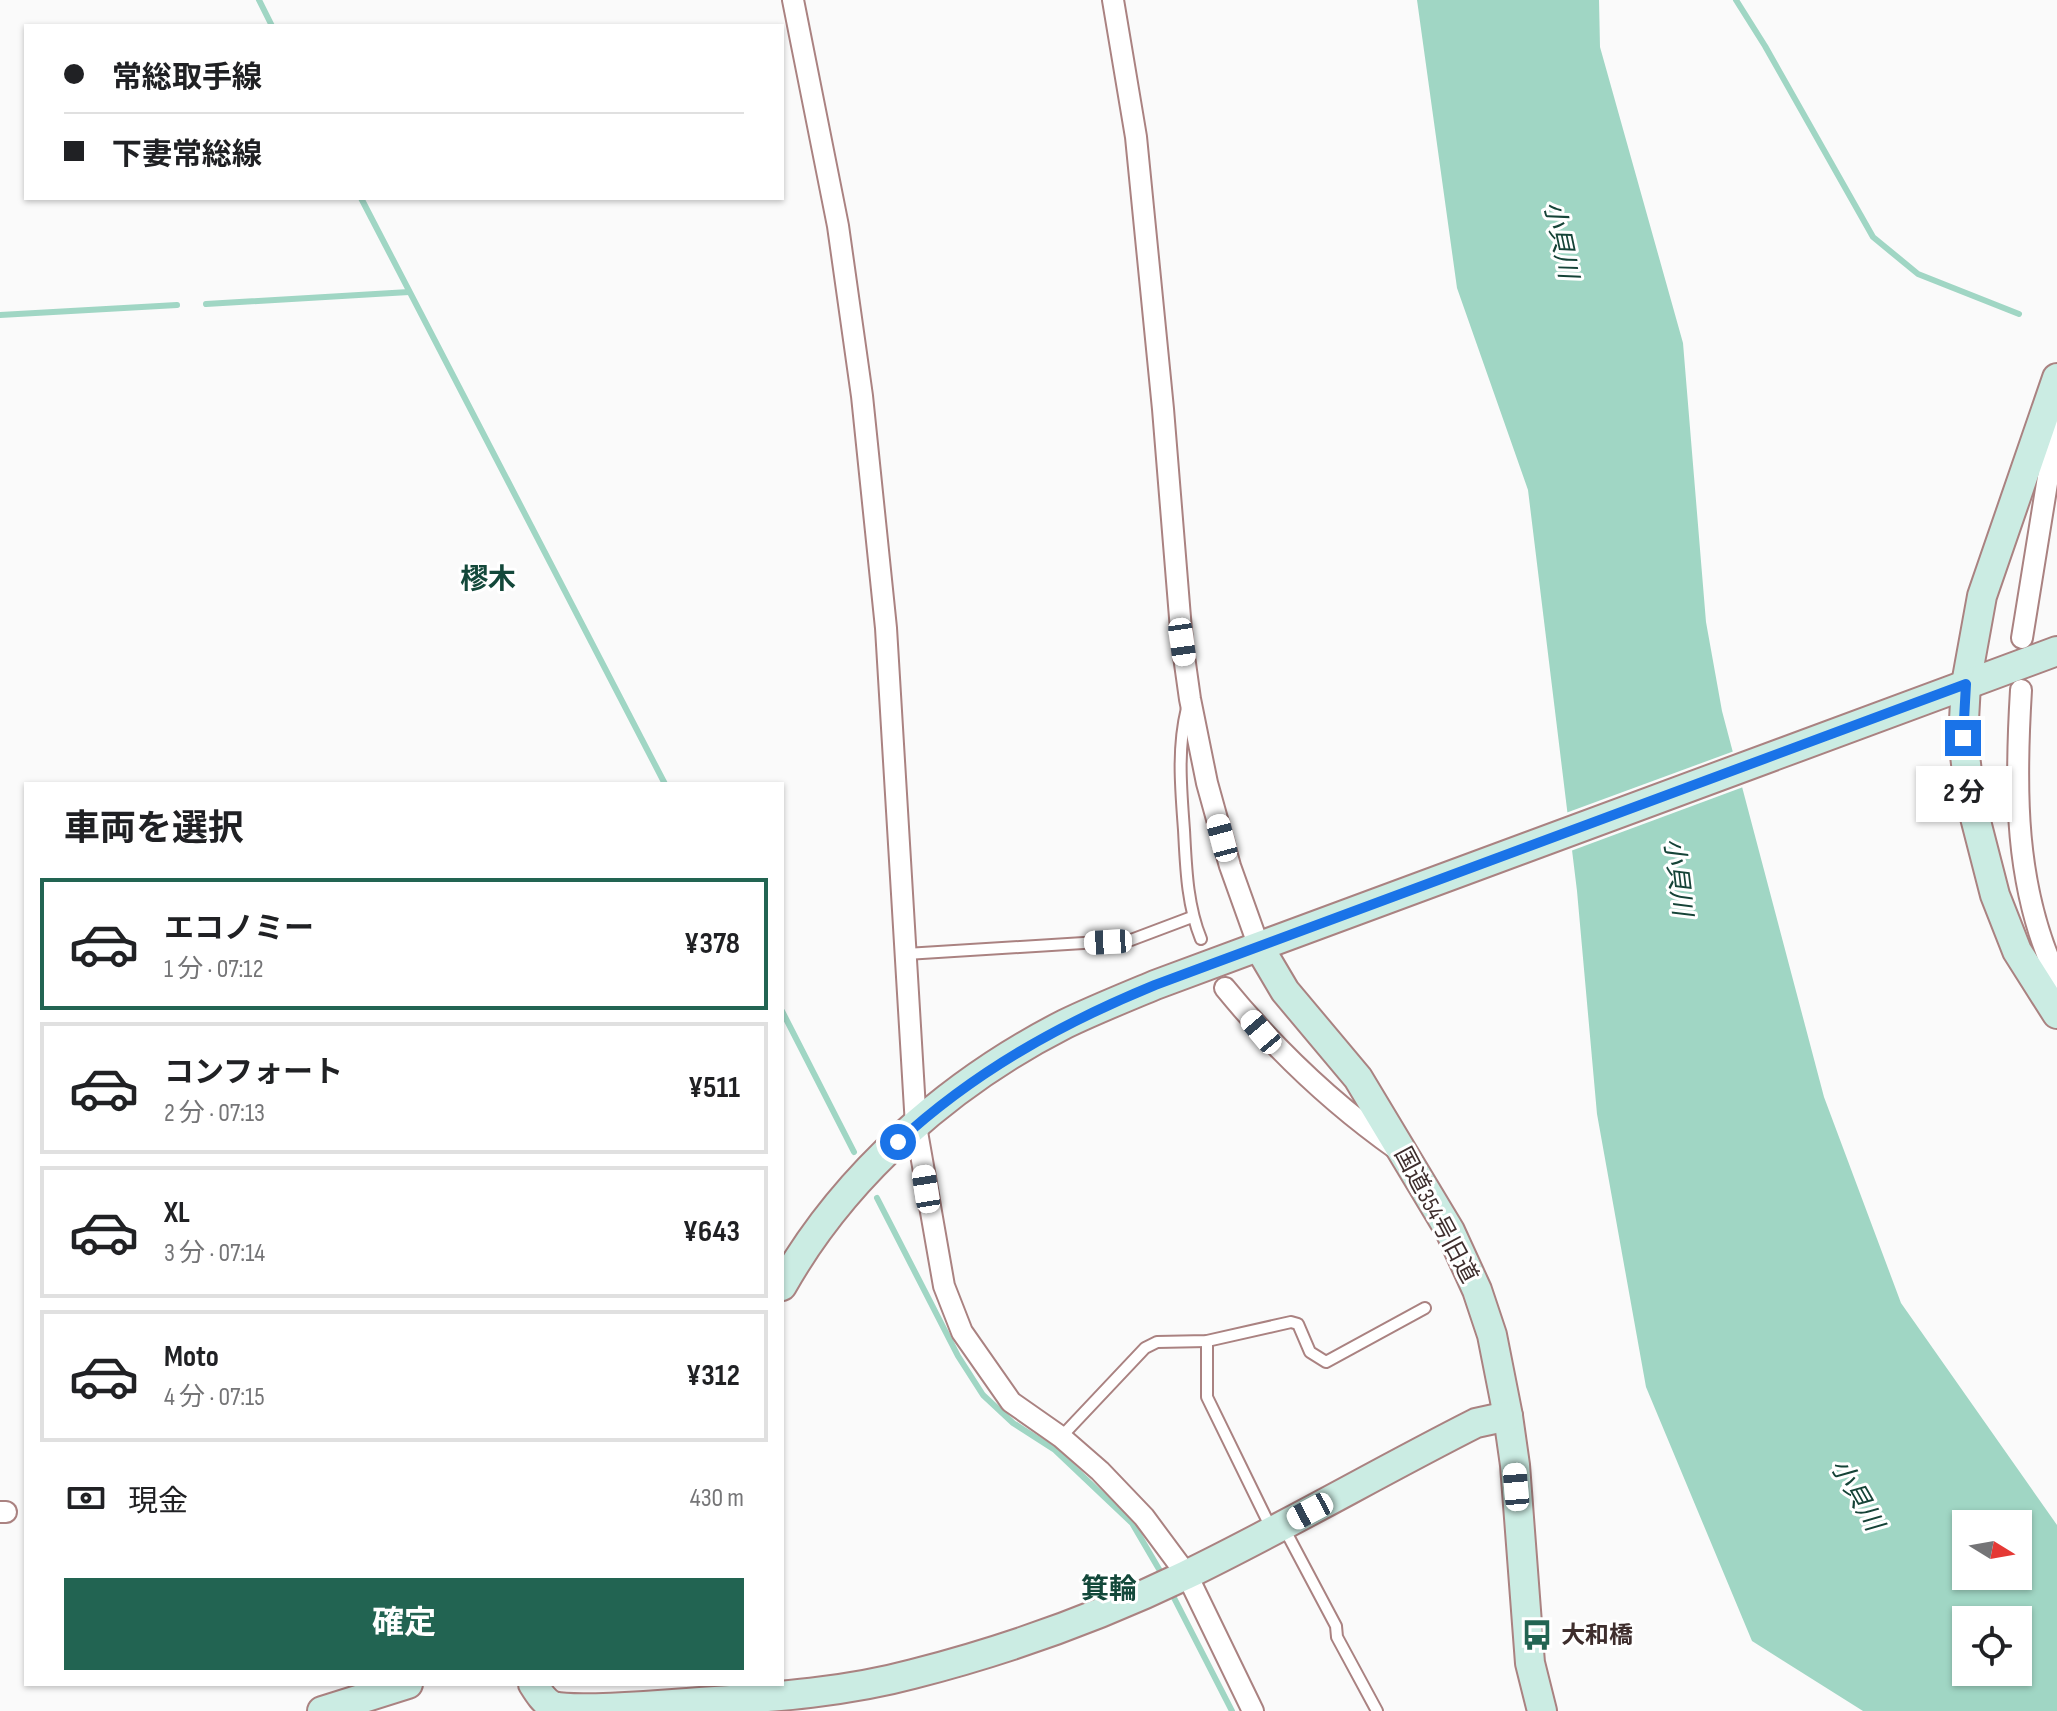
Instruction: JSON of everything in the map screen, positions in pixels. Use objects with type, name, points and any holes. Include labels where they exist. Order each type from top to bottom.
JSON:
[{"type":"street","points":[[793,0],[838,226],[862,396],[886,628],[916,1126],[944,1286],[962,1332],[1011,1402],[1061,1437],[1100,1471],[1144,1517],[1174,1580],[1253,1711]]},
{"type":"street","points":[[1113,0],[1136,137],[1182,642],[1190,699],[1207,783],[1230,866],[1259,947]]},
{"type":"street","points":[[2055,999],[2017,951],[1995,895],[1978,834],[1954,690],[1982,596],[2057,378]]},
{"type":"street","points":[[2022,638],[2054,440],[2046,407]]},
{"type":"street","points":[[784,1283],[818,1231],[850,1191],[916,1126],[987,1071],[1064,1025],[1155,985],[2057,651]]},
{"type":"street","points":[[2021,690],[2017,757],[2019,836],[2033,911],[2055,999]]},
{"type":"street","name":"国道354号旧道","points":[[1259,947],[1285,991],[1358,1078],[1450,1231],[1477,1290],[1492,1335],[1508,1416],[1516,1478],[1530,1663],[1542,1711]]},
{"type":"street","points":[[1225,988],[1261,1032],[1368,1129],[1405,1155]]},
{"type":"street","points":[[535,1686],[551,1705],[561,1709],[612,1710],[802,1695],[911,1675],[1068,1626],[1174,1580],[1278,1529],[1476,1423],[1508,1416]]},
{"type":"street","points":[[322,1711],[402,1686]]},
{"type":"lane","points":[[1190,699],[1181,732],[1179,759],[1192,917],[1201,939]]},
{"type":"lane","points":[[906,954],[1131,940],[1192,917]]},
{"type":"lane","points":[[1061,1437],[1145,1348],[1157,1342],[1207,1341],[1291,1322],[1298,1324],[1310,1352],[1326,1362],[1425,1308]]},
{"type":"lane","points":[[1207,1341],[1207,1397],[1278,1529],[1336,1626],[1337,1637],[1377,1711]]},
{"type":"water","name":"小貝川","points":[[1417,0],[1599,0],[1600,47],[1683,343],[1706,622],[1722,711],[1824,1097],[1901,1303],[2057,1525],[2057,1711],[1863,1711],[1752,1641],[1646,1387],[1597,1114],[1577,891],[1528,490],[1457,288]]},
{"type":"pier","points":[[1737,750],[1746,786],[1568,852],[1563,814]]},
{"type":"waterway","points":[[259,0],[271,24]]},
{"type":"waterway","points":[[1736,0],[1873,237],[1918,274],[2019,314]]},
{"type":"waterway","points":[[362,200],[664,782]]},
{"type":"waterway","points":[[206,304],[409,292]]},
{"type":"waterway","points":[[0,315],[177,305]]},
{"type":"waterway","points":[[784,1015],[854,1152]]},
{"type":"waterway","points":[[877,1198],[958,1356],[983,1395],[1013,1423],[1055,1450],[1132,1523],[1163,1576]]},
{"type":"waterway","points":[[1170,1590],[1232,1711]]},
{"type":"place","name":"大和橋","points":[[1537,1635]]},
{"type":"district","name":"樛木","points":[[488,579]]},
{"type":"district","name":"箕輪","points":[[1109,1589]]},
{"type":"route","points":[[898,1142],[949,1097],[1020,1050],[1064,1025],[1155,985],[1966,684],[1963,738]]}]
